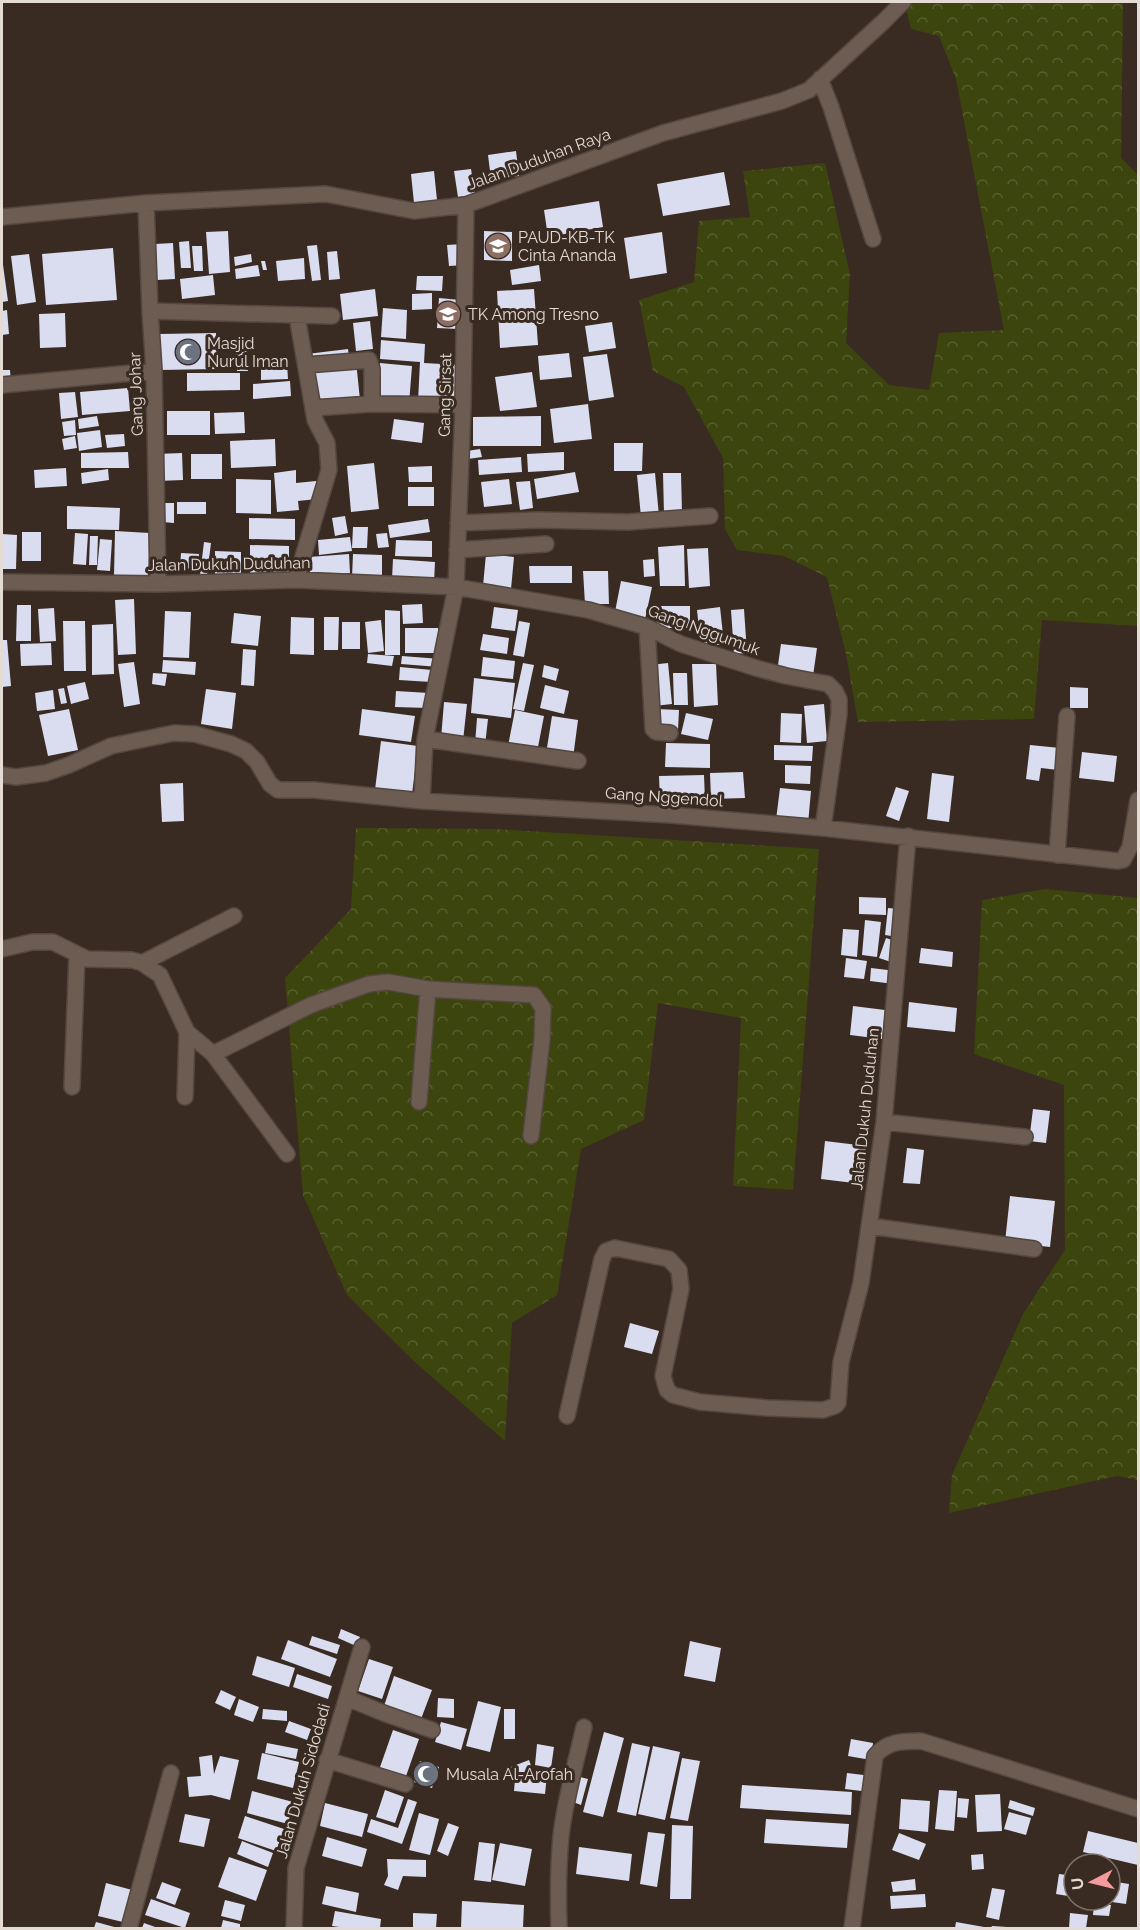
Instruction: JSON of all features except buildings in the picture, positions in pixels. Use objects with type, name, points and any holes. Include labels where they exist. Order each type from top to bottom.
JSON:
[{"type":"street","name":"Jalan Duduhan Raya","points":[[2,217],[146,203],[326,194],[414,211],[466,205],[663,133],[782,101],[808,90],[903,2]]},
{"type":"street","points":[[820,79],[873,238]]},
{"type":"street","name":"Gang Johar","points":[[146,203],[154,371],[158,584]]},
{"type":"street","name":"Gang Sirsat","points":[[456,587],[463,405],[466,205]]},
{"type":"street","points":[[150,311],[332,316]]},
{"type":"street","points":[[296,580],[329,470],[327,443],[315,420],[297,316]]},
{"type":"street","points":[[306,365],[369,360],[372,369],[372,404]]},
{"type":"street","points":[[2,385],[154,371]]},
{"type":"street","points":[[313,408],[372,404],[463,405]]},
{"type":"street","points":[[458,524],[538,520],[628,522],[710,516]]},
{"type":"street","points":[[457,550],[546,544]]},
{"type":"street","name":"Jalan Dukuh Duduhan","points":[[2,582],[158,584],[296,580],[456,587]]},
{"type":"street","points":[[422,801],[425,740],[456,587]]},
{"type":"street","name":"Gang Nggumuk","points":[[456,587],[588,610],[647,627],[681,644],[756,668],[828,684],[836,691],[839,699],[839,714],[823,828]]},
{"type":"street","points":[[647,627],[653,729],[657,732],[670,733]]},
{"type":"street","points":[[1057,855],[1067,716]]},
{"type":"street","name":"Gang Nggendol","points":[[2,775],[16,777],[46,773],[111,746],[174,733],[195,734],[246,750],[257,762],[270,784],[278,789],[314,790],[422,801],[670,815],[823,828],[1118,861],[1123,860],[1130,847],[1138,800]]},
{"type":"street","points":[[425,740],[578,761]]},
{"type":"street","name":"Jalan Dukuh Duduhan","points":[[567,1416],[602,1259],[610,1248],[669,1259],[679,1270],[682,1278],[681,1288],[663,1376],[666,1390],[673,1395],[700,1402],[737,1406],[823,1410],[835,1407],[838,1402],[838,1382],[845,1343],[861,1283],[884,1122],[908,836]]},
{"type":"street","points":[[142,963],[234,916]]},
{"type":"street","points":[[2,949],[32,942],[53,942],[87,958],[132,960],[142,963],[160,975],[188,1032],[213,1054],[287,1154]]},
{"type":"street","points":[[72,1087],[77,954]]},
{"type":"street","points":[[213,1054],[311,1005],[369,984],[388,982],[428,988],[534,995],[543,1008],[542,1040],[531,1136]]},
{"type":"street","points":[[419,1102],[428,988]]},
{"type":"street","points":[[186,1097],[188,1032]]},
{"type":"street","points":[[884,1122],[1025,1137]]},
{"type":"street","points":[[870,1226],[1034,1249]]},
{"type":"street","name":"Jalan Dukuh Sidodadi","points":[[294,1929],[296,1868],[362,1647]]},
{"type":"street","points":[[347,1698],[432,1731]]},
{"type":"street","points":[[559,1929],[558,1873],[561,1834],[566,1800],[584,1727]]},
{"type":"street","points":[[852,1929],[876,1756],[882,1747],[891,1743],[921,1740],[1138,1809]]},
{"type":"street","points":[[327,1760],[405,1784]]},
{"type":"street","points":[[129,1929],[171,1773]]},
{"type":"green space","points":[[908,2],[1123,2],[1121,158],[1138,175],[1138,626],[1042,620],[1034,719],[858,722],[846,654],[827,577],[784,556],[737,550],[725,529],[723,458],[684,387],[653,371],[639,300],[694,282],[699,221],[750,217],[743,171],[825,163],[850,275],[846,343],[889,385],[929,390],[939,333],[1004,330],[956,79],[939,36],[911,29],[905,4]]},
{"type":"green space","points":[[356,828],[495,829],[819,849],[793,1190],[733,1186],[741,1018],[658,1003],[644,1120],[581,1149],[557,1295],[512,1323],[505,1441],[416,1363],[347,1295],[303,1195],[285,978],[351,909]]},
{"type":"green space","points":[[1045,889],[1138,898],[1138,1480],[1117,1476],[949,1513],[952,1475],[1023,1314],[1065,1250],[1064,1085],[974,1054],[982,900]]},
{"type":"place","name":"PAUD-KB-TK Cinta Ananda","points":[[498,246]]},
{"type":"place","name":"TK Among Tresno","points":[[448,314]]},
{"type":"place","name":"Masjid Nurul Iman","points":[[188,352]]},
{"type":"place","name":"Musala Al-Arofah","points":[[426,1774]]}]
